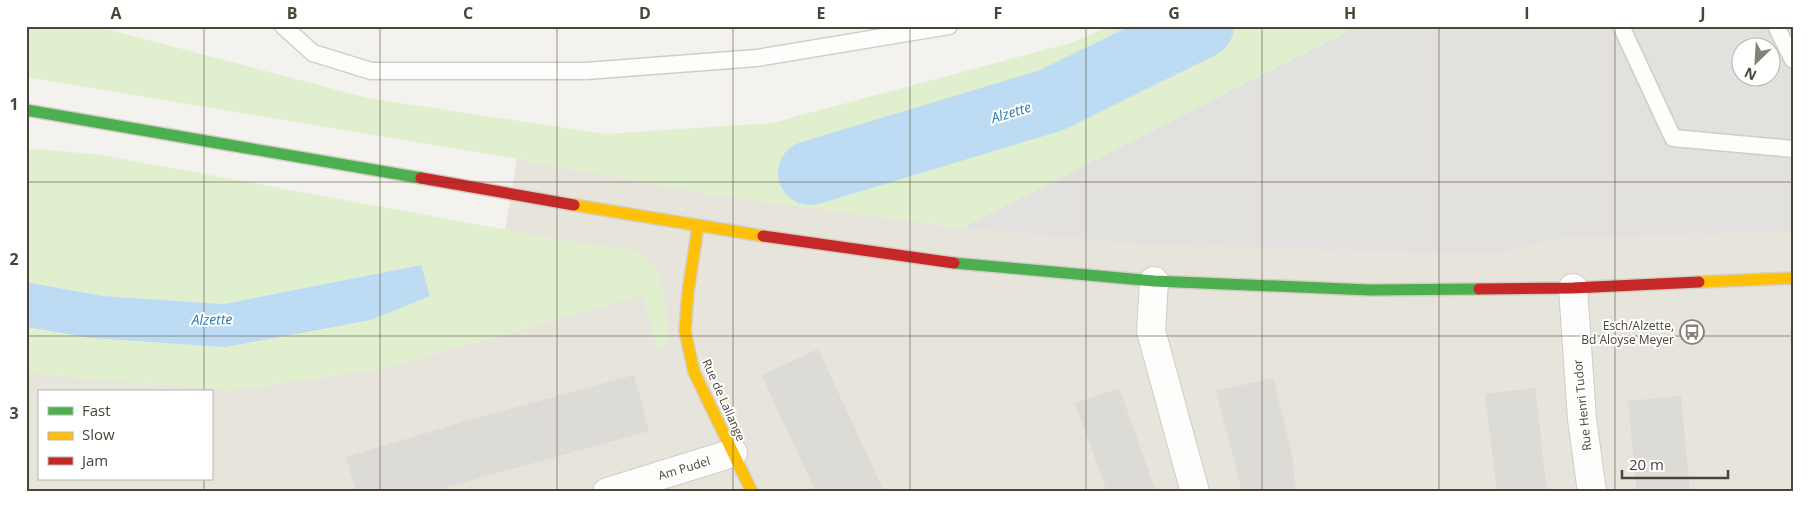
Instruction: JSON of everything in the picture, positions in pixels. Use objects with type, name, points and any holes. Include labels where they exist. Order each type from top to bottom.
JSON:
[{"type":"main road","points":[[29,112],[698,226],[939,262],[1154,280],[1370,290],[1573,288],[1793,278]]},
{"type":"main road","name":"Rue de Lallange","points":[[698,226],[688,292],[685,331],[694,372],[752,492]]},
{"type":"street","points":[[1154,280],[1151,330],[1195,492]]},
{"type":"street","name":"Rue Henri Tudor","points":[[1573,288],[1582,419],[1592,492]]},
{"type":"street","name":"Am Pudel","points":[[607,492],[733,453]]},
{"type":"lane","points":[[282,26],[312,53],[371,70],[586,71],[758,58],[949,26]]},
{"type":"lane","points":[[1620,26],[1673,138],[1793,149]]},
{"type":"lane","points":[[1776,26],[1793,60]]},
{"type":"shaded area","points":[[1358,26],[1793,26],[1793,232],[1562,238],[1498,254],[1156,246],[962,228]]},
{"type":"shaded area","points":[[517,159],[702,193],[962,228],[1156,246],[1498,254],[1562,238],[1793,232],[1793,492],[26,492],[26,372],[88,379],[233,390],[380,369],[643,295],[658,351],[668,339],[628,249],[594,246],[505,230]]},
{"type":"green space","points":[[26,26],[95,26],[367,98],[605,134],[772,123],[1074,42],[1110,26],[1358,26],[962,228],[702,193],[517,159],[26,77]]},
{"type":"green space","points":[[39,149],[101,155],[594,246],[629,249],[642,255],[652,263],[658,273],[665,298],[668,339],[658,352],[643,295],[380,369],[233,390],[88,379],[26,372],[26,327],[93,338],[430,296],[420,265],[224,304],[103,296],[26,282],[26,151]]},
{"type":"water","points":[[421,265],[430,296],[371,320],[225,347],[92,338],[26,327],[26,282],[103,296],[224,304]]},
{"type":"building","points":[[818,349],[884,492],[816,492],[779,413],[762,375]]},
{"type":"building","points":[[634,375],[649,431],[429,492],[356,492],[346,457],[466,421]]},
{"type":"building","points":[[1273,378],[1292,454],[1296,492],[1242,492],[1216,391]]},
{"type":"building","points":[[1119,388],[1156,492],[1107,492],[1075,403]]},
{"type":"building","points":[[1535,388],[1547,492],[1497,492],[1485,394]]},
{"type":"building","points":[[1681,396],[1690,492],[1637,492],[1628,401]]},
{"type":"waterway","name":"Alzette","points":[[810,173],[1052,100],[1202,26]]},
{"type":"traffic: fast","points":[[26,110],[421,178]]},
{"type":"traffic: fast","points":[[954,263],[1154,281],[1370,290],[1479,289]]},
{"type":"traffic: slow","points":[[574,205],[763,236]]},
{"type":"traffic: slow","points":[[698,226],[688,292],[685,331],[694,372],[752,492]]},
{"type":"traffic: slow","points":[[1699,282],[1793,278]]},
{"type":"traffic: jam","points":[[421,178],[574,205]]},
{"type":"traffic: jam","points":[[763,236],[954,263]]},
{"type":"traffic: jam","points":[[1479,289],[1573,288],[1699,282]]},
{"type":"place","name":"Esch/Alzette, Bd Aloyse Meyer","points":[[1692,332]]}]
